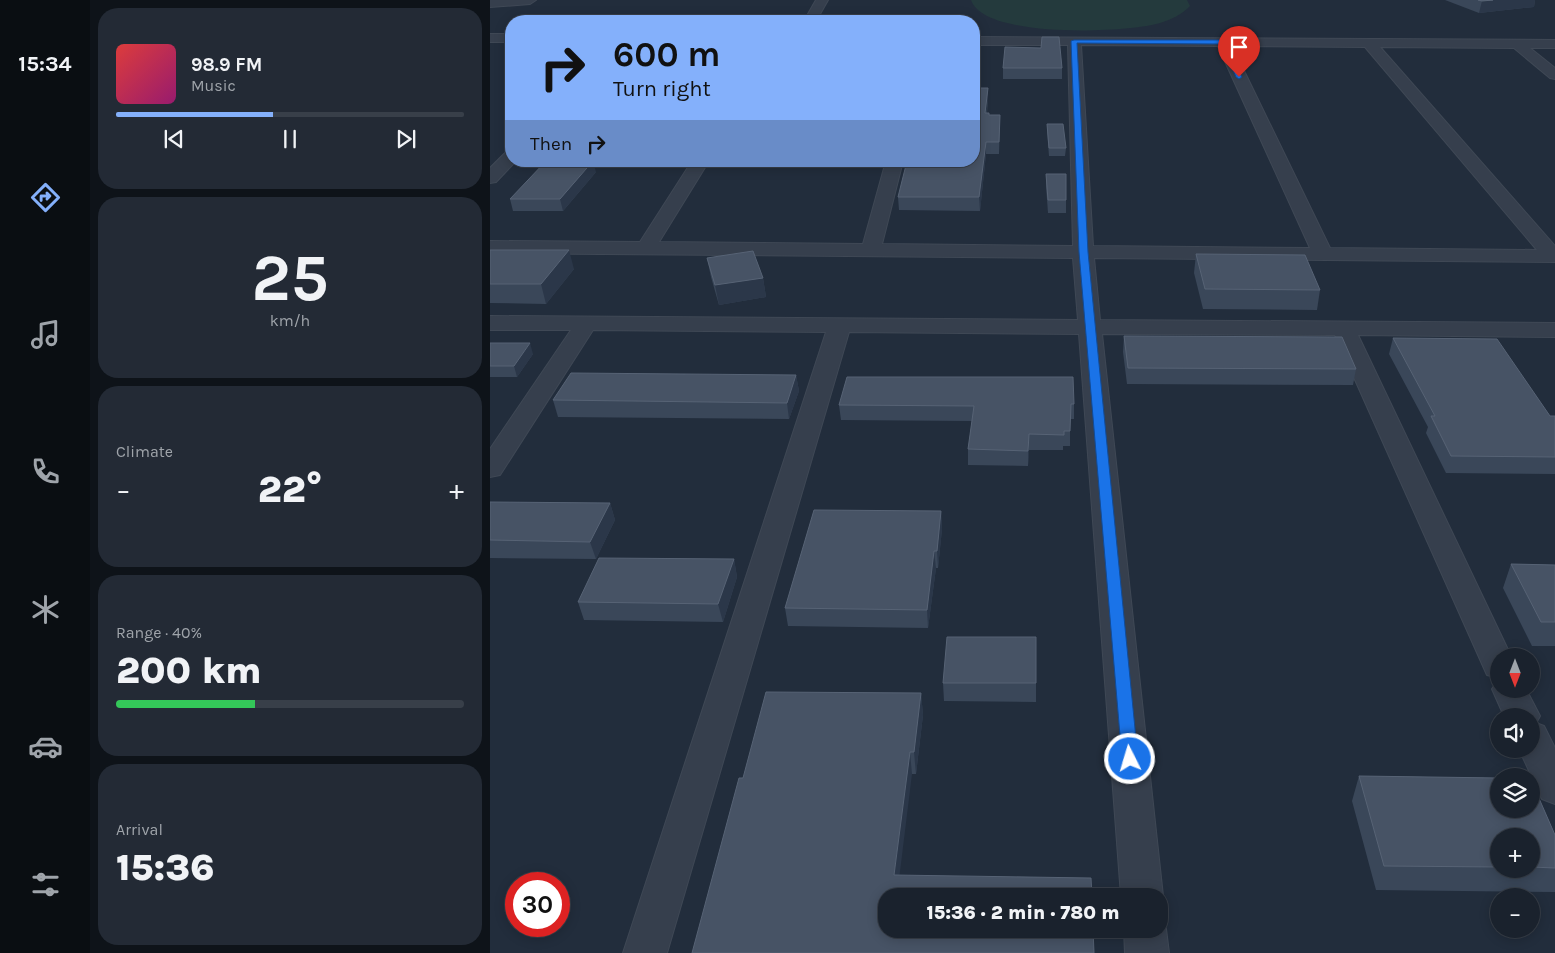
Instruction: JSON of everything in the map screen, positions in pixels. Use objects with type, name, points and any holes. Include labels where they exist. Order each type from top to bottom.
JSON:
[{"type":"street","points":[[490,3],[512,3],[530,0]]},
{"type":"street","points":[[813,15],[822,0]]},
{"type":"street","points":[[490,17],[512,3]]},
{"type":"street","points":[[490,38],[505,38]]},
{"type":"street","points":[[980,41],[1555,44]]},
{"type":"street","points":[[1074,41],[1084,252],[1141,888]]},
{"type":"street","points":[[1222,42],[1323,254]]},
{"type":"street","points":[[1369,43],[1554,256]]},
{"type":"street","points":[[1516,43],[1555,75]]},
{"type":"street","points":[[490,178],[505,163]]},
{"type":"street","points":[[646,248],[697,167]]},
{"type":"street","points":[[871,250],[893,167]]},
{"type":"street","points":[[490,247],[1554,256]]},
{"type":"street","points":[[490,323],[1555,330]]},
{"type":"street","points":[[490,469],[586,324]]},
{"type":"street","points":[[645,953],[840,325]]},
{"type":"street","points":[[1343,328],[1491,648]]},
{"type":"street","points":[[1540,756],[1555,788]]},
{"type":"street","points":[[1146,938],[1147,953]]},
{"type":"green space","points":[[971,0],[1187,0],[1190,6],[1183,12],[1160,23],[1118,29],[1058,30],[1028,27],[1001,21],[981,13]]},
{"type":"building","points":[[1042,37],[1059,37],[1062,68],[1003,68],[1005,47],[1041,48]]},
{"type":"building","points":[[980,88],[988,88],[985,113],[1000,115],[999,142],[986,142],[979,197],[898,197],[906,167],[980,167]]},
{"type":"building","points":[[1047,124],[1063,124],[1066,148],[1049,148]]},
{"type":"building","points":[[540,167],[588,167],[560,199],[510,199]]},
{"type":"building","points":[[1046,174],[1066,174],[1066,200],[1048,200]]},
{"type":"building","points":[[490,250],[569,250],[541,284],[490,284]]},
{"type":"building","points":[[753,251],[763,278],[715,285],[707,258]]},
{"type":"building","points":[[1196,254],[1305,255],[1320,290],[1205,289]]},
{"type":"building","points":[[1124,336],[1342,337],[1356,369],[1128,368]]},
{"type":"building","points":[[1393,338],[1497,339],[1550,416],[1555,416],[1555,457],[1451,456],[1431,416],[1435,416]]},
{"type":"building","points":[[490,343],[530,343],[514,366],[490,366]]},
{"type":"building","points":[[571,373],[796,375],[787,403],[553,400]]},
{"type":"building","points":[[847,377],[1073,377],[1074,404],[1071,404],[1070,431],[1064,431],[1064,435],[1029,434],[1028,451],[968,449],[974,406],[839,405]]},
{"type":"building","points":[[490,502],[610,503],[590,542],[490,540]]},
{"type":"building","points":[[814,510],[941,511],[937,551],[934,551],[927,610],[785,608]]},
{"type":"building","points":[[599,558],[734,559],[718,604],[578,602]]},
{"type":"building","points":[[1511,564],[1555,565],[1555,622],[1541,622]]},
{"type":"building","points":[[947,637],[1036,637],[1036,683],[943,683]]},
{"type":"building","points":[[766,692],[921,693],[914,752],[910,752],[894,875],[1091,878],[1092,888],[878,888],[878,938],[1093,938],[1094,953],[692,953],[739,778],[743,778]]},
{"type":"building","points":[[1359,776],[1490,778],[1490,818],[1540,818],[1540,801],[1555,835],[1555,868],[1540,867],[1540,828],[1490,828],[1490,867],[1384,866]]},
{"type":"route","points":[[1130,759],[1084,252],[1074,41],[1222,42],[1239,77]]}]
